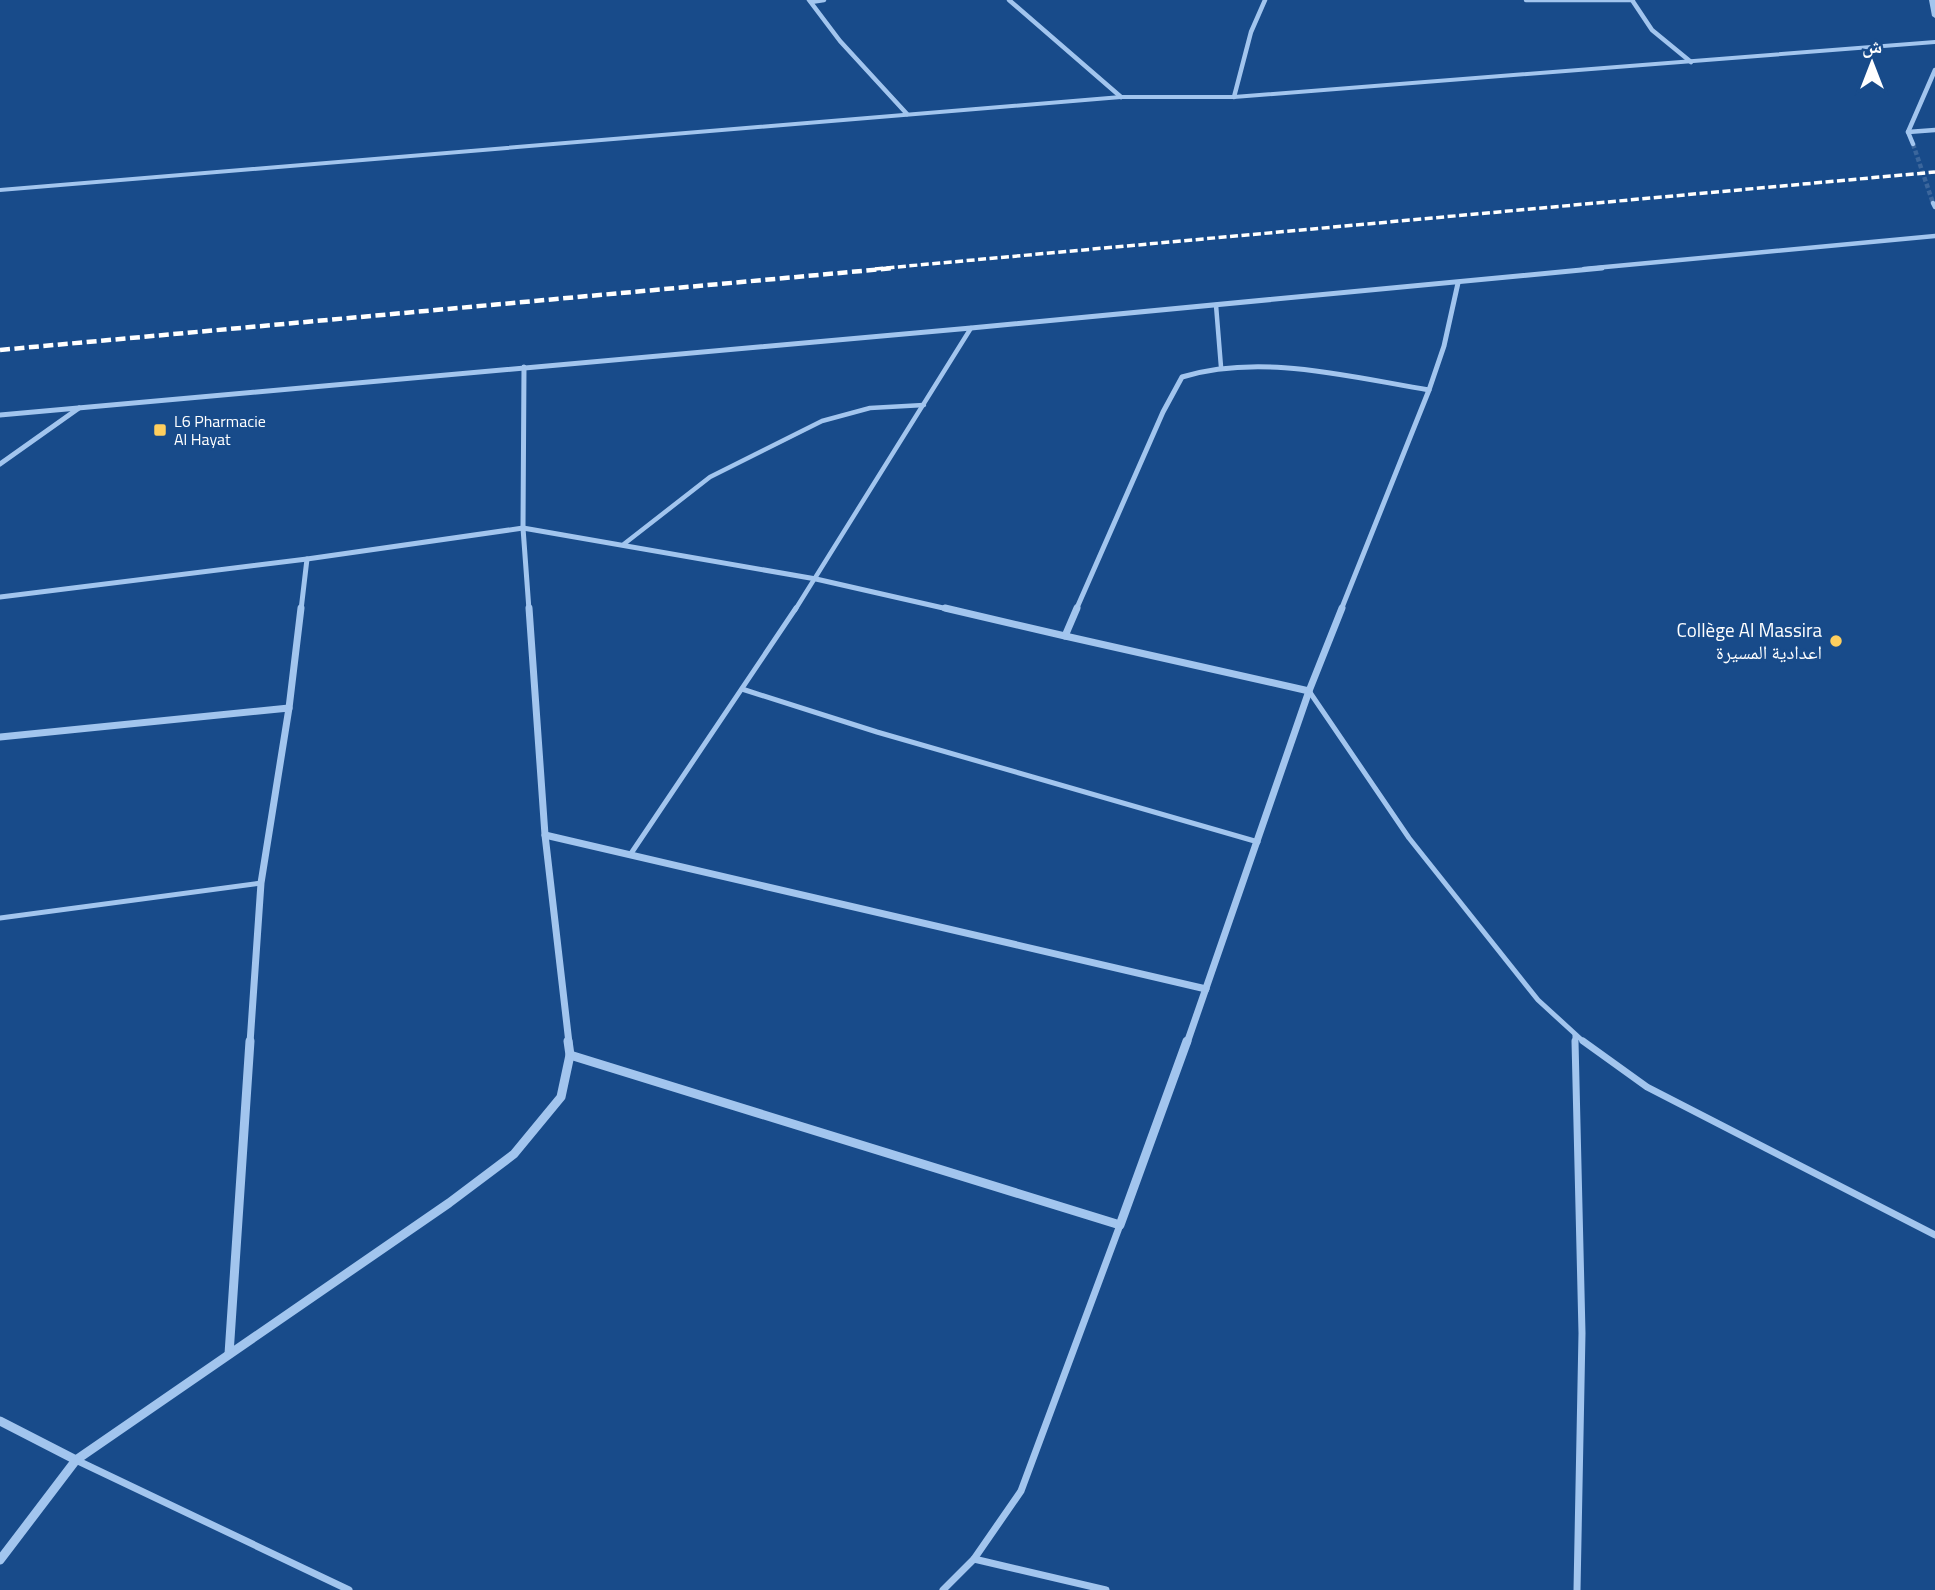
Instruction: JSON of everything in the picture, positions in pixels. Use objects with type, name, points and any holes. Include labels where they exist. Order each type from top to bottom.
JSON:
[{"type":"street","points":[[810,1],[824,0]]},
{"type":"street","points":[[1009,0],[1121,97]]},
{"type":"street","points":[[1234,97],[1251,33],[1265,0]]},
{"type":"street","points":[[1527,0],[1632,0],[1652,30],[1691,62]]},
{"type":"street","points":[[1932,0],[1935,16]]},
{"type":"street","points":[[810,1],[840,41],[907,114]]},
{"type":"street","points":[[0,190],[1121,97],[1234,97],[1935,42]]},
{"type":"street","points":[[1913,144],[1908,132],[1935,70]]},
{"type":"street","points":[[1908,132],[1935,130]]},
{"type":"street","points":[[0,415],[1458,283],[1935,236]]},
{"type":"street","points":[[570,1055],[1120,1225],[1206,989],[1309,691],[1429,390],[1444,346],[1458,283]]},
{"type":"street","points":[[0,1560],[76,1460],[449,1203],[514,1154],[561,1097],[570,1055],[545,835],[523,528],[524,367]]},
{"type":"street","points":[[1065,636],[1163,412],[1182,377],[1195,371],[1222,368],[1310,373],[1429,390]]},
{"type":"street","points":[[0,464],[81,407]]},
{"type":"street","points":[[0,597],[307,559],[523,528],[816,579],[1309,691]]},
{"type":"street","points":[[229,1354],[261,883],[289,708],[307,559]]},
{"type":"street","points":[[0,737],[289,708]]},
{"type":"street","points":[[545,835],[1206,989]]},
{"type":"street","points":[[0,1421],[76,1460]]},
{"type":"lane","points":[[1216,305],[1222,368]]},
{"type":"lane","points":[[630,855],[816,579],[971,328]]},
{"type":"lane","points":[[624,544],[710,477],[822,421],[870,408],[924,405]]},
{"type":"lane","points":[[742,689],[877,732],[1258,842]]},
{"type":"lane","points":[[1309,691],[1409,838],[1538,1000],[1575,1035],[1647,1087],[1935,1235]]},
{"type":"lane","points":[[0,918],[261,883]]},
{"type":"lane","points":[[1575,1035],[1582,1333],[1577,1590]]},
{"type":"lane","points":[[943,1590],[974,1559],[1021,1491],[1120,1225]]},
{"type":"lane","points":[[76,1460],[349,1590]]},
{"type":"lane","points":[[974,1559],[1106,1590]]},
{"type":"tunnel","points":[[1913,144],[1933,203]]},
{"type":"railway","points":[[875,269],[1935,172]]},
{"type":"railway","points":[[0,350],[894,268]]},
{"type":"place","name":"L6 Pharmacie Al Hayat","points":[[160,430]]},
{"type":"place","name":"Collège Al Massira اعدادية المسيرة","points":[[1836,641]]}]
